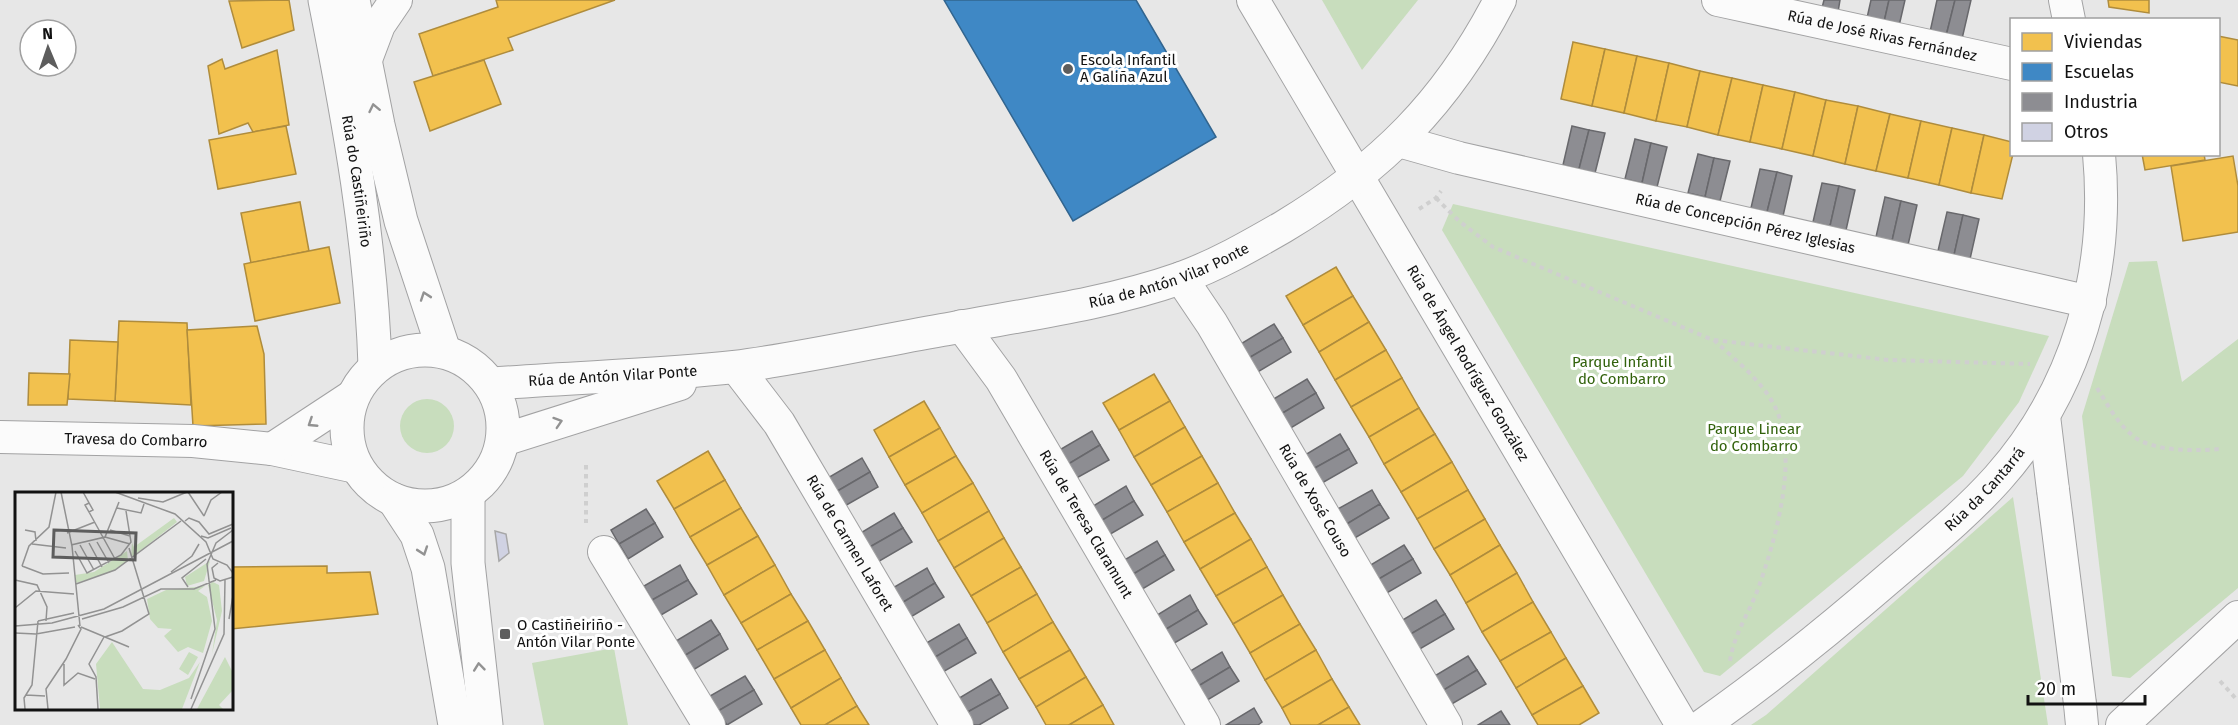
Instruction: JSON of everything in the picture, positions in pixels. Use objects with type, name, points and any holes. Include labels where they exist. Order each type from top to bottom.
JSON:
[{"type":"main road","name":"Rúa do Castiñeiriño","points":[[325,0],[346,106],[369,257],[375,366]]},
{"type":"main road","name":"Rúa do Castiñeiriño","points":[[353,0],[401,221],[444,351]]},
{"type":"main road","points":[[420,349],[444,351],[470,363],[490,384],[499,401],[503,421],[503,440],[490,470],[468,494],[444,504],[419,507],[394,500],[372,487],[356,467],[347,444],[346,421],[351,397],[375,366],[396,354],[420,349]]},
{"type":"main road","points":[[468,494],[468,563],[486,725]]},
{"type":"main road","points":[[394,500],[417,535],[428,568],[455,725]]},
{"type":"street","points":[[365,62],[379,25],[396,0]]},
{"type":"street","name":"Rúa de Ángel Rodríguez González","points":[[1253,0],[1682,725]]},
{"type":"street","name":"Rúa de Antón Vilar Ponte","points":[[490,384],[736,367],[1119,296],[1181,278],[1252,245],[1316,207],[1358,178],[1399,141],[1448,86],[1466,61],[1500,0]]},
{"type":"street","name":"Rúa de José Rivas Fernández","points":[[1718,0],[2010,64]]},
{"type":"street","points":[[2065,0],[2069,18]]},
{"type":"street","name":"Rúa de Concepción Pérez Iglesias","points":[[1399,141],[1459,158],[2090,302]]},
{"type":"street","name":"Rúa da Cantarrá","points":[[1703,725],[1816,640],[1972,503],[1998,478],[2044,416],[2070,363],[2090,302],[2101,240],[2099,156]]},
{"type":"street","name":"Rúa de Xosé Couso","points":[[1181,278],[1212,324],[1446,725]]},
{"type":"street","name":"Rúa de Teresa Claramunt","points":[[962,326],[1001,379],[1204,725]]},
{"type":"street","name":"Rúa de Antón Vilar Ponte","points":[[503,440],[736,367]]},
{"type":"street","name":"Rúa de Carmen Laforet","points":[[736,367],[779,423],[957,725]]},
{"type":"street","points":[[272,449],[351,397]]},
{"type":"street","points":[[2044,416],[2081,714]]},
{"type":"street","name":"Travesa do Combarro","points":[[0,437],[193,441],[272,449],[356,467]]},
{"type":"street","points":[[604,552],[709,725]]},
{"type":"street","points":[[2122,725],[2238,617]]},
{"type":"path","points":[[1416,211],[1436,198],[1447,183]]},
{"type":"path","points":[[1436,198],[1459,221],[1493,247],[1713,340],[1889,360],[2034,364]]},
{"type":"path","points":[[1713,340],[1762,386],[1780,419],[1785,437],[1785,461],[1777,521],[1757,590],[1733,645],[1730,671]]},
{"type":"path","points":[[2096,386],[2118,421],[2135,437],[2159,446],[2203,450],[2220,449]]},
{"type":"path","points":[[586,465],[586,522],[604,552]]},
{"type":"green space","points":[[1322,0],[1418,0],[1362,70]]},
{"type":"green space","name":"Parque Linear do Combarro","points":[[1453,204],[2049,336],[2019,402],[1963,476],[1720,676],[1704,672],[1442,230]]},
{"type":"green space","points":[[2157,261],[2182,382],[2238,339],[2238,588],[2130,678],[2112,676],[2082,416],[2129,262]]},
{"type":"green space","points":[[427,399],[437,401],[446,407],[452,416],[454,426],[452,436],[446,445],[437,451],[427,453],[417,451],[408,445],[402,436],[400,426],[402,416],[408,407],[417,401]]},
{"type":"green space","points":[[2013,497],[2048,725],[1751,725],[1766,715]]},
{"type":"green space","points":[[614,648],[628,725],[544,725],[532,663]]},
{"type":"building: Viviendas","points":[[289,0],[294,30],[242,48],[229,1]]},
{"type":"building: Viviendas","points":[[496,0],[615,0],[508,38],[513,50],[433,76],[419,34],[498,7]]},
{"type":"building: Viviendas","points":[[2108,0],[2149,0],[2149,13],[2109,7]]},
{"type":"building: Viviendas","points":[[2220,36],[2238,40],[2238,86],[2220,82]]},
{"type":"building: Viviendas","points":[[1573,42],[1605,49],[1592,106],[1561,99]]},
{"type":"building: Viviendas","points":[[1605,49],[1637,56],[1624,113],[1592,106]]},
{"type":"building: Viviendas","points":[[277,50],[289,125],[253,132],[248,123],[219,134],[208,66],[222,59],[225,69]]},
{"type":"building: Viviendas","points":[[1637,56],[1669,63],[1656,121],[1624,113]]},
{"type":"building: Viviendas","points":[[484,60],[501,104],[430,131],[414,82]]},
{"type":"building: Viviendas","points":[[1669,63],[1700,71],[1687,127],[1656,121]]},
{"type":"building: Viviendas","points":[[1700,71],[1732,78],[1718,135],[1687,127]]},
{"type":"building: Viviendas","points":[[1732,78],[1763,85],[1750,142],[1718,135]]},
{"type":"building: Viviendas","points":[[1763,85],[1795,92],[1782,149],[1750,142]]},
{"type":"building: Viviendas","points":[[1795,92],[1826,100],[1813,156],[1782,149]]},
{"type":"building: Viviendas","points":[[1826,100],[1858,106],[1845,164],[1813,156]]},
{"type":"building: Viviendas","points":[[1858,106],[1890,114],[1876,171],[1845,164]]},
{"type":"building: Viviendas","points":[[1890,114],[1921,121],[1908,178],[1876,171]]},
{"type":"building: Viviendas","points":[[1921,121],[1952,128],[1939,185],[1908,178]]},
{"type":"building: Viviendas","points":[[286,126],[296,174],[218,189],[209,140]]},
{"type":"building: Viviendas","points":[[1952,128],[1984,135],[1971,193],[1939,185]]},
{"type":"building: Viviendas","points":[[1984,135],[2010,142],[2010,156],[2013,156],[2002,199],[1971,193]]},
{"type":"building: Viviendas","points":[[2142,156],[2204,156],[2205,160],[2145,170]]},
{"type":"building: Viviendas","points":[[2233,156],[2238,186],[2238,232],[2183,241],[2171,166]]},
{"type":"building: Viviendas","points":[[300,202],[309,251],[251,263],[241,213]]},
{"type":"building: Viviendas","points":[[329,247],[340,303],[255,321],[244,264]]},
{"type":"building: Viviendas","points":[[1336,267],[1353,296],[1303,325],[1286,296]]},
{"type":"building: Viviendas","points":[[1353,296],[1369,322],[1319,352],[1303,325]]},
{"type":"building: Viviendas","points":[[119,321],[187,323],[191,405],[115,401]]},
{"type":"building: Viviendas","points":[[1369,322],[1386,350],[1335,380],[1319,352]]},
{"type":"building: Viviendas","points":[[257,326],[264,354],[266,424],[193,426],[187,330]]},
{"type":"building: Viviendas","points":[[70,340],[118,342],[115,401],[68,399]]},
{"type":"building: Viviendas","points":[[1386,350],[1402,378],[1351,407],[1335,380]]},
{"type":"building: Viviendas","points":[[29,373],[70,374],[67,405],[28,405]]},
{"type":"building: Viviendas","points":[[1154,374],[1170,401],[1119,430],[1103,403]]},
{"type":"building: Viviendas","points":[[1402,378],[1419,408],[1369,437],[1351,407]]},
{"type":"building: Viviendas","points":[[924,401],[940,428],[889,457],[874,430]]},
{"type":"building: Viviendas","points":[[1170,401],[1185,427],[1134,457],[1119,430]]},
{"type":"building: Viviendas","points":[[1419,408],[1435,434],[1384,464],[1369,437]]},
{"type":"building: Viviendas","points":[[1185,427],[1202,456],[1151,485],[1134,457]]},
{"type":"building: Viviendas","points":[[940,428],[956,456],[905,485],[889,457]]},
{"type":"building: Viviendas","points":[[1435,434],[1452,462],[1401,492],[1384,464]]},
{"type":"building: Viviendas","points":[[708,451],[725,480],[674,509],[657,481]]},
{"type":"building: Viviendas","points":[[956,456],[973,483],[922,513],[905,485]]},
{"type":"building: Viviendas","points":[[1202,456],[1218,483],[1167,512],[1151,485]]},
{"type":"building: Viviendas","points":[[1452,462],[1468,490],[1417,519],[1401,492]]},
{"type":"building: Viviendas","points":[[725,480],[741,508],[690,537],[674,509]]},
{"type":"building: Viviendas","points":[[973,483],[989,511],[938,541],[922,513]]},
{"type":"building: Viviendas","points":[[1218,483],[1235,513],[1184,542],[1167,512]]},
{"type":"building: Viviendas","points":[[1468,490],[1485,519],[1434,549],[1417,519]]},
{"type":"building: Viviendas","points":[[741,508],[758,536],[707,565],[690,537]]},
{"type":"building: Viviendas","points":[[989,511],[1004,538],[954,568],[938,541]]},
{"type":"building: Viviendas","points":[[1235,513],[1251,539],[1200,569],[1184,542]]},
{"type":"building: Viviendas","points":[[1485,519],[1500,545],[1450,575],[1434,549]]},
{"type":"building: Viviendas","points":[[758,536],[775,565],[724,595],[707,565]]},
{"type":"building: Viviendas","points":[[1004,538],[1021,567],[971,596],[954,568]]},
{"type":"building: Viviendas","points":[[1251,539],[1267,567],[1216,596],[1200,569]]},
{"type":"building: Viviendas","points":[[1500,545],[1517,573],[1466,603],[1450,575]]},
{"type":"building: Viviendas","points":[[775,565],[791,594],[741,623],[724,595]]},
{"type":"building: Viviendas","points":[[327,566],[327,573],[370,572],[378,614],[232,629],[232,567]]},
{"type":"building: Viviendas","points":[[1021,567],[1037,594],[987,623],[971,596]]},
{"type":"building: Viviendas","points":[[1267,567],[1283,595],[1233,624],[1216,596]]},
{"type":"building: Viviendas","points":[[1517,573],[1533,602],[1482,632],[1466,603]]},
{"type":"building: Viviendas","points":[[791,594],[808,621],[757,650],[741,623]]},
{"type":"building: Viviendas","points":[[1037,594],[1053,622],[1003,652],[987,623]]},
{"type":"building: Viviendas","points":[[1283,595],[1300,624],[1250,653],[1233,624]]},
{"type":"building: Viviendas","points":[[1533,602],[1551,632],[1500,661],[1482,632]]},
{"type":"building: Viviendas","points":[[808,621],[825,650],[774,679],[757,650]]},
{"type":"building: Viviendas","points":[[1053,622],[1070,650],[1019,679],[1003,652]]},
{"type":"building: Viviendas","points":[[1300,624],[1316,650],[1265,680],[1250,653]]},
{"type":"building: Viviendas","points":[[1551,632],[1566,658],[1516,688],[1500,661]]},
{"type":"building: Viviendas","points":[[825,650],[841,678],[791,708],[774,679]]},
{"type":"building: Viviendas","points":[[1070,650],[1086,677],[1036,707],[1019,679]]},
{"type":"building: Viviendas","points":[[1316,650],[1332,679],[1282,708],[1265,680]]},
{"type":"building: Viviendas","points":[[1566,658],[1583,686],[1532,715],[1516,688]]},
{"type":"building: Viviendas","points":[[1086,677],[1103,705],[1069,725],[1046,725],[1036,707]]},
{"type":"building: Viviendas","points":[[841,678],[857,706],[825,725],[801,725],[791,708]]},
{"type":"building: Viviendas","points":[[1332,679],[1349,707],[1318,725],[1291,725],[1282,708]]},
{"type":"building: Viviendas","points":[[1583,686],[1599,713],[1579,725],[1538,725],[1532,715]]},
{"type":"building: Viviendas","points":[[1103,705],[1114,725],[1069,725]]},
{"type":"building: Viviendas","points":[[857,706],[869,725],[825,725]]},
{"type":"building: Viviendas","points":[[1349,707],[1360,725],[1318,725]]},
{"type":"building: Escuelas","points":[[944,0],[1136,0],[1216,137],[1073,221]]},
{"type":"building: Industria","points":[[1824,0],[1840,0],[1838,12],[1822,8]]},
{"type":"building: Industria","points":[[1871,0],[1889,0],[1884,22],[1867,18]]},
{"type":"building: Industria","points":[[1889,0],[1905,0],[1899,26],[1884,22]]},
{"type":"building: Industria","points":[[1937,0],[1955,0],[1946,36],[1930,32]]},
{"type":"building: Industria","points":[[1955,0],[1971,0],[1962,39],[1946,36]]},
{"type":"building: Industria","points":[[1572,126],[1589,130],[1579,169],[1563,165]]},
{"type":"building: Industria","points":[[1589,130],[1605,133],[1595,173],[1579,169]]},
{"type":"building: Industria","points":[[1635,139],[1651,143],[1642,183],[1625,179]]},
{"type":"building: Industria","points":[[1651,143],[1667,147],[1657,187],[1642,183]]},
{"type":"building: Industria","points":[[1698,154],[1714,158],[1705,197],[1688,193]]},
{"type":"building: Industria","points":[[1714,158],[1730,161],[1720,201],[1705,197]]},
{"type":"building: Industria","points":[[1760,169],[1777,172],[1767,212],[1751,208]]},
{"type":"building: Industria","points":[[1777,172],[1792,176],[1783,216],[1767,212]]},
{"type":"building: Industria","points":[[1822,183],[1839,186],[1830,226],[1813,222]]},
{"type":"building: Industria","points":[[1839,186],[1855,190],[1846,230],[1830,226]]},
{"type":"building: Industria","points":[[1885,197],[1901,201],[1892,241],[1876,237]]},
{"type":"building: Industria","points":[[1901,201],[1917,205],[1908,245],[1892,241]]},
{"type":"building: Industria","points":[[1947,212],[1963,215],[1954,255],[1938,251]]},
{"type":"building: Industria","points":[[1963,215],[1979,219],[1970,259],[1954,255]]},
{"type":"building: Industria","points":[[1274,324],[1283,338],[1247,359],[1239,345]]},
{"type":"building: Industria","points":[[1283,338],[1291,352],[1256,373],[1247,359]]},
{"type":"building: Industria","points":[[1307,379],[1316,393],[1281,414],[1272,400]]},
{"type":"building: Industria","points":[[1316,393],[1324,408],[1289,429],[1281,414]]},
{"type":"building: Industria","points":[[1092,431],[1100,445],[1065,466],[1056,452]]},
{"type":"building: Industria","points":[[1340,434],[1349,449],[1313,469],[1305,455]]},
{"type":"building: Industria","points":[[1100,445],[1109,460],[1073,480],[1065,466]]},
{"type":"building: Industria","points":[[1349,449],[1357,463],[1322,483],[1313,469]]},
{"type":"building: Industria","points":[[862,458],[870,472],[834,493],[826,479]]},
{"type":"building: Industria","points":[[870,472],[878,487],[843,507],[834,493]]},
{"type":"building: Industria","points":[[1126,486],[1134,501],[1099,522],[1090,508]]},
{"type":"building: Industria","points":[[1372,490],[1380,504],[1345,525],[1336,510]]},
{"type":"building: Industria","points":[[1134,501],[1143,515],[1107,536],[1099,522]]},
{"type":"building: Industria","points":[[1380,504],[1389,518],[1353,539],[1345,525]]},
{"type":"building: Industria","points":[[646,509],[655,523],[619,544],[611,530]]},
{"type":"building: Industria","points":[[894,513],[903,528],[868,548],[859,534]]},
{"type":"building: Industria","points":[[655,523],[663,537],[628,559],[619,544]]},
{"type":"building: Industria","points":[[903,528],[912,542],[876,563],[868,548]]},
{"type":"building: Industria","points":[[1157,541],[1165,555],[1130,576],[1121,562]]},
{"type":"building: Industria","points":[[1404,545],[1413,559],[1377,580],[1369,566]]},
{"type":"building: Industria","points":[[1165,555],[1174,570],[1139,591],[1130,576]]},
{"type":"building: Industria","points":[[1413,559],[1421,573],[1385,594],[1377,580]]},
{"type":"building: Industria","points":[[680,565],[688,580],[652,600],[644,586]]},
{"type":"building: Industria","points":[[927,568],[935,583],[900,604],[891,589]]},
{"type":"building: Industria","points":[[688,580],[697,594],[661,615],[652,600]]},
{"type":"building: Industria","points":[[935,583],[944,597],[909,618],[900,604]]},
{"type":"building: Industria","points":[[1190,595],[1198,610],[1163,631],[1154,617]]},
{"type":"building: Industria","points":[[1436,600],[1445,614],[1409,635],[1401,621]]},
{"type":"building: Industria","points":[[1198,610],[1207,624],[1171,645],[1163,631]]},
{"type":"building: Industria","points":[[1445,614],[1454,629],[1418,650],[1409,635]]},
{"type":"building: Industria","points":[[711,620],[720,634],[684,656],[676,641]]},
{"type":"building: Industria","points":[[959,624],[967,638],[932,659],[923,645]]},
{"type":"building: Industria","points":[[720,634],[728,649],[693,670],[684,656]]},
{"type":"building: Industria","points":[[967,638],[976,653],[941,673],[932,659]]},
{"type":"building: Industria","points":[[1222,652],[1230,667],[1195,688],[1187,673]]},
{"type":"building: Industria","points":[[1468,656],[1477,670],[1442,691],[1433,677]]},
{"type":"building: Industria","points":[[1230,667],[1239,681],[1204,702],[1195,688]]},
{"type":"building: Industria","points":[[1477,670],[1486,684],[1450,705],[1442,691]]},
{"type":"building: Industria","points":[[745,676],[754,690],[718,711],[710,696]]},
{"type":"building: Industria","points":[[991,679],[1000,694],[964,714],[956,700]]},
{"type":"building: Industria","points":[[754,690],[762,704],[727,725],[718,711]]},
{"type":"building: Industria","points":[[1000,694],[1008,708],[979,725],[971,725],[964,714]]},
{"type":"building: Industria","points":[[1254,708],[1262,722],[1258,725],[1226,725]]},
{"type":"building: Industria","points":[[1501,711],[1510,725],[1478,725]]},
{"type":"building: Otros","points":[[495,531],[506,534],[509,553],[499,561]]},
{"type":"place","name":"Escola Infantil A Galiña Azul","points":[[1068,69]]},
{"type":"place","name":"O Castiñeiriño - Antón Vilar Ponte","points":[[505,634]]},
{"type":"park label","name":"Parque Infantil do Combarro","points":[[1622,370]]}]
